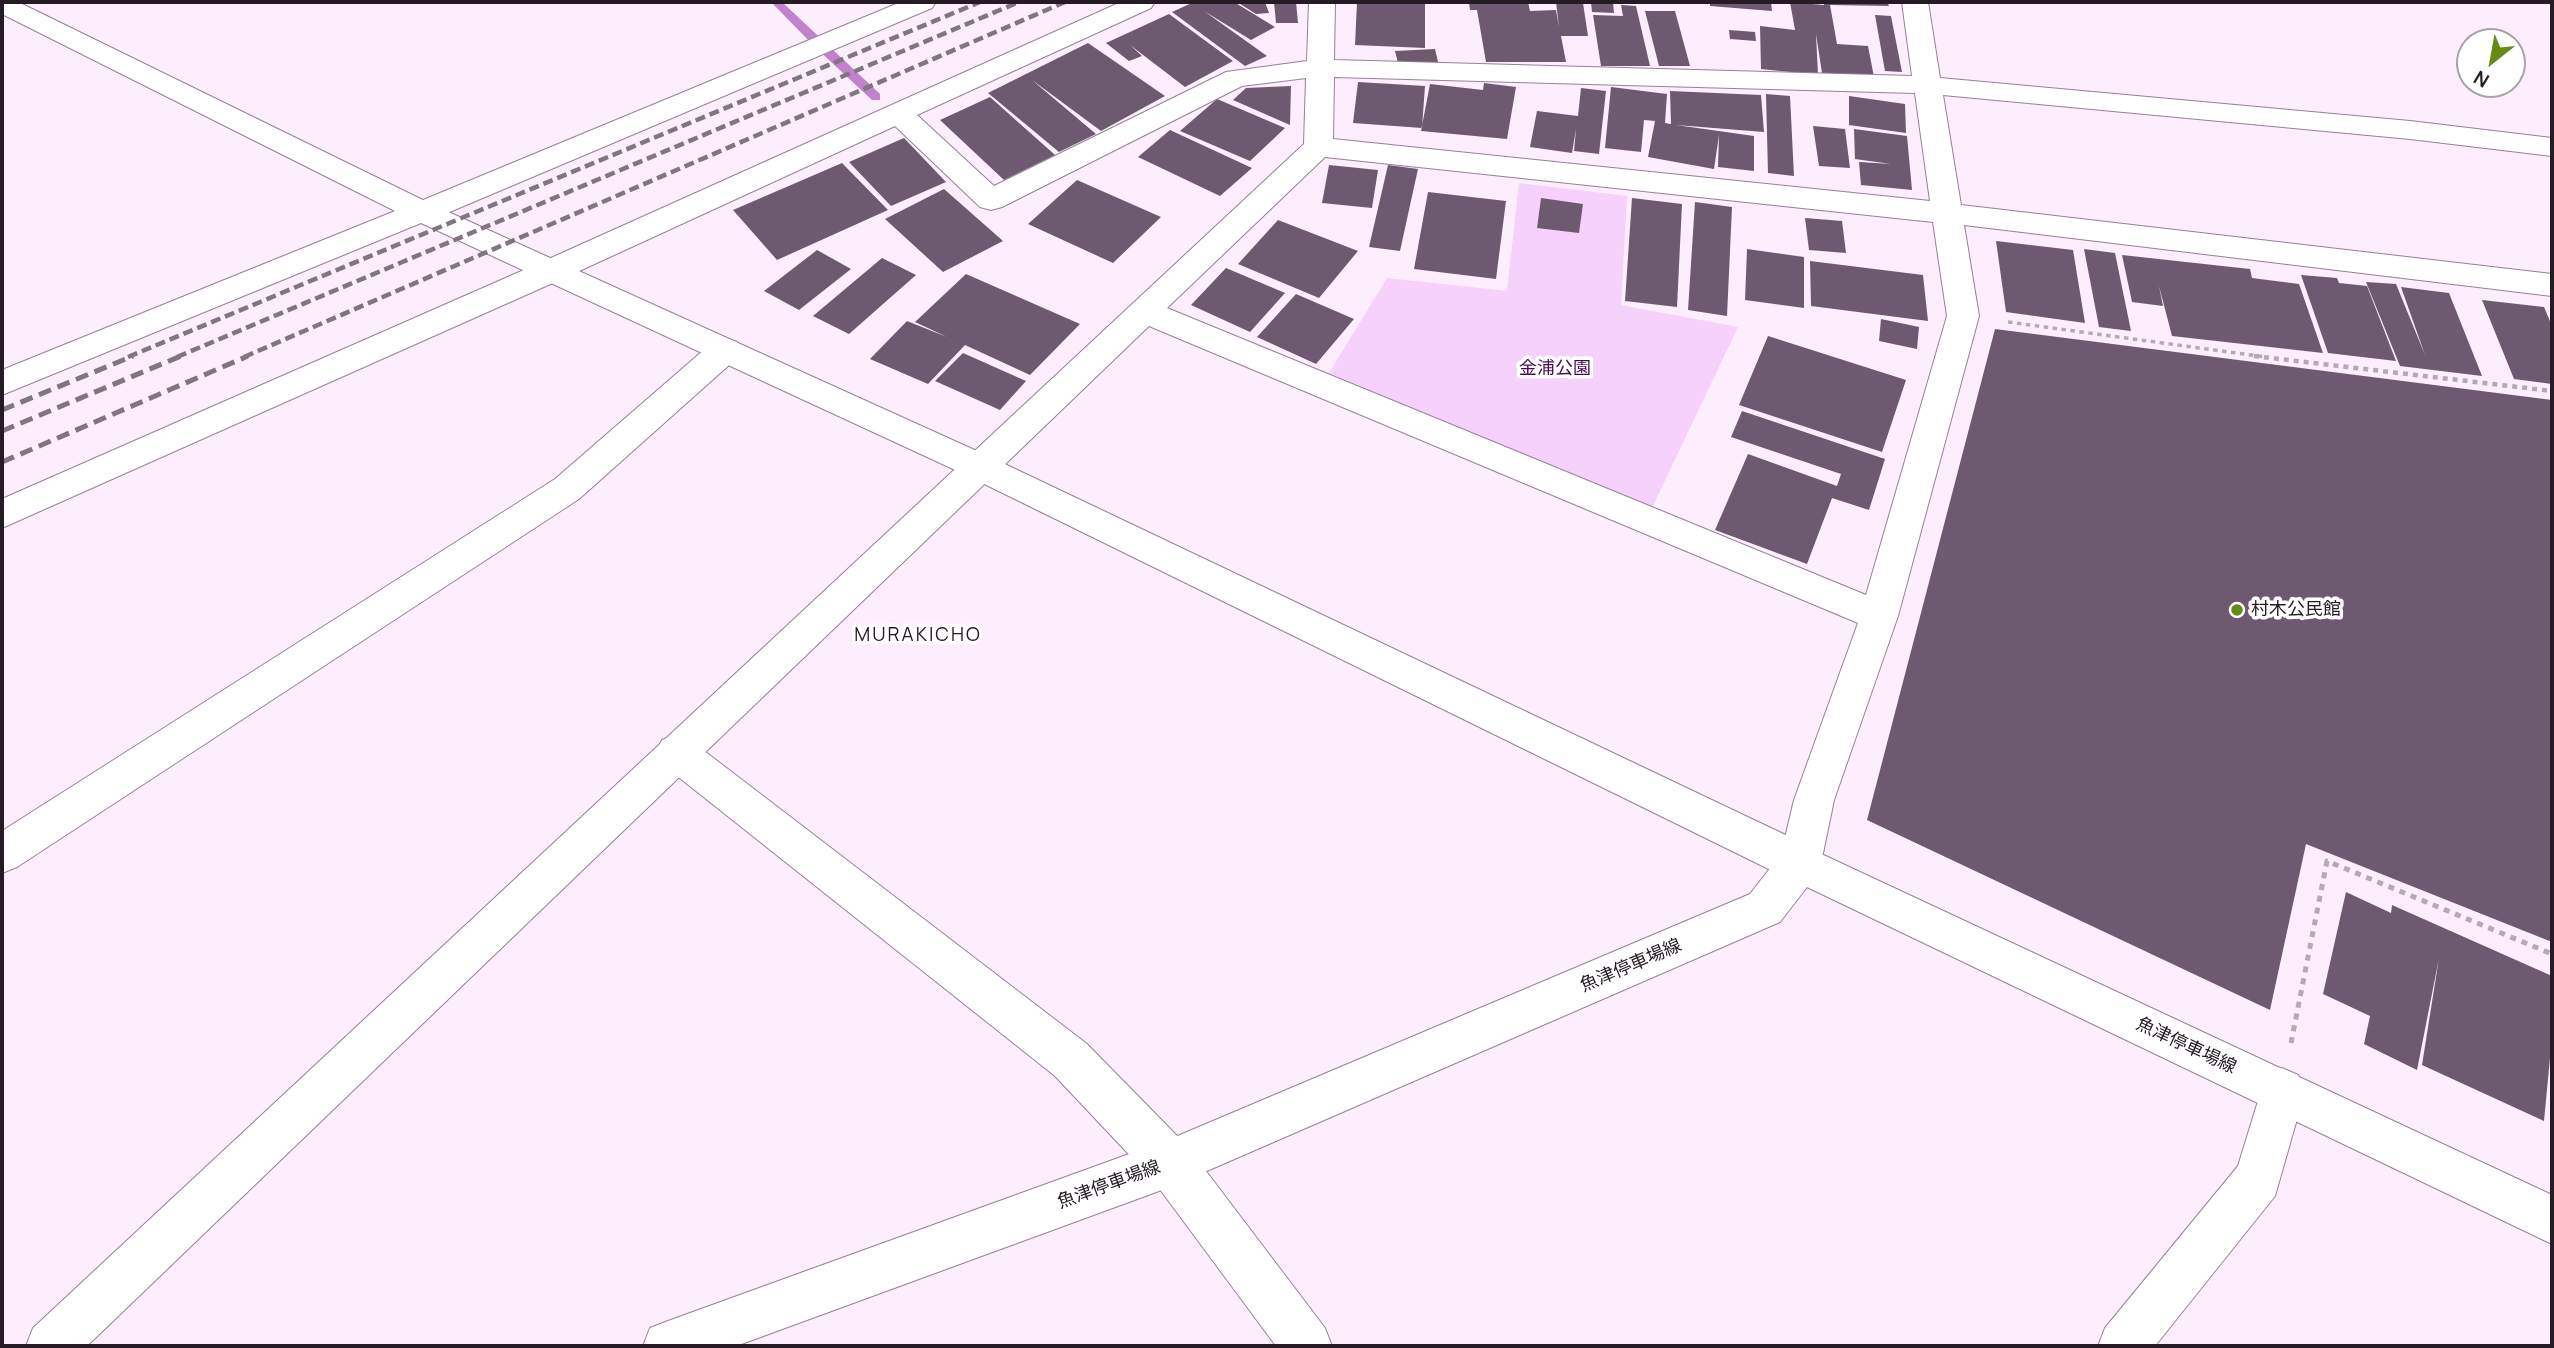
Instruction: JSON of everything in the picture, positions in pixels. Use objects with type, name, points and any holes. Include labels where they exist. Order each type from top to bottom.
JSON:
[{"type":"street","points":[[2,383],[422,212],[923,2]]},
{"type":"street","points":[[2,514],[553,270],[1142,2]]},
{"type":"street","points":[[51,1346],[1318,147],[1322,2]]},
{"type":"street","points":[[2,4],[422,212],[978,466],[1800,863],[1814,800],[1879,616],[1963,316],[1914,2]]},
{"type":"street","points":[[898,113],[992,200],[1236,78],[1320,68],[1929,85],[2396,129],[2552,147]]},
{"type":"street","points":[[1318,147],[1947,213],[2552,285]]},
{"type":"street","points":[[1144,310],[1879,616]]},
{"type":"street","points":[[2,854],[567,489],[725,350]]},
{"type":"street","points":[[676,752],[1071,1060],[1170,1163],[1307,1346]]},
{"type":"street","name":"魚津停車場線","points":[[668,1346],[1170,1163],[1765,908],[1800,863],[2552,1220]]},
{"type":"street","points":[[2123,1346],[2258,1179],[2281,1091]]},
{"type":"path","points":[[1963,316],[2330,366],[2552,391]]},
{"type":"path","points":[[2281,1091],[2327,860],[2552,954]]},
{"type":"green space","name":"金浦公園","points":[[1519,183],[1627,196],[1621,305],[1738,327],[1652,508],[1329,373],[1387,278],[1507,291]]},
{"type":"building","points":[[1194,2],[1234,2],[1275,27],[1251,40],[1204,11],[1267,56],[1245,66],[1172,12]]},
{"type":"building","points":[[1237,2],[1265,2],[1269,13],[1256,14]]},
{"type":"building","points":[[1274,2],[1296,2],[1298,23],[1276,23]]},
{"type":"building","points":[[1357,2],[1425,2],[1425,48],[1355,45]]},
{"type":"building","points":[[1469,2],[1528,2],[1530,11],[1556,10],[1559,27],[1556,2],[1583,3],[1588,36],[1561,36],[1566,62],[1486,62],[1477,10],[1470,10]]},
{"type":"building","points":[[1591,2],[1613,2],[1614,13],[1592,12]]},
{"type":"building","points":[[1710,2],[1771,2],[1772,11],[1710,6]]},
{"type":"building","points":[[1790,2],[1824,5],[1823,2],[1887,2],[1889,6],[1830,5],[1837,44],[1868,46],[1874,77],[1822,73],[1816,34],[1818,75],[1761,69],[1760,26],[1795,30]]},
{"type":"building","points":[[1621,5],[1636,6],[1650,66],[1601,66],[1593,15],[1623,16]]},
{"type":"building","points":[[1645,11],[1675,11],[1690,66],[1659,66]]},
{"type":"building","points":[[1169,14],[1233,61],[1185,87],[1130,45],[1142,56],[1129,61],[1106,43]]},
{"type":"building","points":[[1875,15],[1891,16],[1902,72],[1885,71]]},
{"type":"building","points":[[1729,30],[1755,32],[1756,41],[1730,39]]},
{"type":"building","points":[[1088,43],[1165,96],[1101,131],[1032,80],[1096,134],[1059,152],[988,93]]},
{"type":"building","points":[[1435,49],[1438,62],[1398,63],[1395,51]]},
{"type":"building","points":[[1358,82],[1425,86],[1422,128],[1353,123]]},
{"type":"building","points":[[1484,83],[1516,87],[1507,139],[1421,131],[1430,84],[1483,90]]},
{"type":"building","points":[[1291,86],[1290,125],[1233,100],[1246,88]]},
{"type":"building","points":[[1611,87],[1667,94],[1665,123],[1671,124],[1670,91],[1761,95],[1764,132],[1676,125],[1754,136],[1754,171],[1718,167],[1719,135],[1714,169],[1648,157],[1655,121],[1644,120],[1641,152],[1605,148]]},
{"type":"building","points":[[1581,88],[1606,91],[1599,154],[1574,151],[1576,129],[1572,153],[1530,147],[1537,111],[1578,116]]},
{"type":"building","points":[[1766,94],[1790,96],[1794,176],[1768,173]]},
{"type":"building","points":[[1849,96],[1905,104],[1906,133],[1849,125]]},
{"type":"building","points":[[990,97],[1055,155],[1004,180],[940,120]]},
{"type":"building","points":[[1217,99],[1285,128],[1250,161],[1180,131]]},
{"type":"building","points":[[1813,126],[1845,129],[1850,168],[1819,166]]},
{"type":"building","points":[[1854,129],[1907,136],[1912,190],[1861,185],[1859,162],[1891,164],[1855,159]]},
{"type":"building","points":[[1170,130],[1252,168],[1220,196],[1138,157]]},
{"type":"building","points":[[904,138],[946,182],[891,206],[849,162]]},
{"type":"building","points":[[842,163],[888,210],[777,260],[733,210]]},
{"type":"building","points":[[1329,165],[1378,170],[1372,208],[1322,203]]},
{"type":"building","points":[[1388,165],[1418,169],[1400,251],[1369,247]]},
{"type":"building","points":[[1077,180],[1161,217],[1113,263],[1028,224]]},
{"type":"building","points":[[944,189],[1003,241],[943,272],[885,219]]},
{"type":"building","points":[[1428,192],[1506,201],[1496,279],[1414,269]]},
{"type":"building","points":[[1541,198],[1583,204],[1579,233],[1537,228]]},
{"type":"building","points":[[1632,198],[1682,204],[1677,307],[1625,301]]},
{"type":"building","points":[[1695,202],[1732,207],[1727,316],[1688,310]]},
{"type":"building","points":[[1805,218],[1842,221],[1846,253],[1809,250]]},
{"type":"building","points":[[1278,220],[1358,251],[1319,298],[1238,264]]},
{"type":"building","points":[[1996,241],[2073,250],[2085,323],[2006,312]]},
{"type":"building","points":[[1747,249],[1804,257],[1804,308],[1745,300]]},
{"type":"building","points":[[2084,249],[2115,253],[2131,331],[2099,327]]},
{"type":"building","points":[[817,250],[851,269],[799,310],[764,291]]},
{"type":"building","points":[[2122,255],[2250,269],[2252,278],[2299,284],[2323,353],[2172,336],[2159,286],[2163,306],[2132,302]]},
{"type":"building","points":[[882,258],[916,275],[849,334],[813,316]]},
{"type":"building","points":[[1810,261],[1923,275],[1928,321],[1811,306]]},
{"type":"building","points":[[1226,268],[1285,293],[1250,332],[1191,305]]},
{"type":"building","points":[[966,274],[1080,324],[1030,375],[965,345],[928,384],[870,359],[907,321],[947,337],[915,322]]},
{"type":"building","points":[[2301,275],[2337,278],[2339,283],[2367,286],[2396,361],[2328,353]]},
{"type":"building","points":[[2366,282],[2396,284],[2425,355],[2401,287],[2449,293],[2482,376],[2400,366]]},
{"type":"building","points":[[1296,294],[1354,319],[1316,364],[1257,337]]},
{"type":"building","points":[[2482,300],[2544,307],[2552,326],[2552,384],[2514,379]]},
{"type":"building","points":[[1881,319],[1919,327],[1917,349],[1879,341]]},
{"type":"building","name":"村木公民館","points":[[1995,329],[2552,400],[2552,942],[2306,844],[2270,1010],[1867,820]]},
{"type":"building","points":[[1768,336],[1906,380],[1882,452],[1739,405]]},
{"type":"building","points":[[963,353],[1026,381],[1000,410],[935,381]]},
{"type":"building","points":[[1742,411],[1885,459],[1869,510],[1832,498],[1807,564],[1715,530],[1748,454],[1837,486],[1841,474],[1731,437]]},
{"type":"building","points":[[2346,892],[2391,913],[2392,905],[2552,976],[2552,1037],[2544,1121],[2422,1065],[2439,958],[2417,1070],[2364,1044],[2370,1016],[2323,994]]},
{"type":"waterway","points":[[776,2],[876,97]]},
{"type":"railway","points":[[128,357],[980,2]]},
{"type":"railway","points":[[177,357],[1019,2]]},
{"type":"railway","points":[[244,357],[1065,2]]},
{"type":"railway","points":[[2,410],[133,356]]},
{"type":"railway","points":[[2,431],[181,356]]},
{"type":"railway","points":[[2,462],[248,356]]},
{"type":"place","name":"村木公民館","points":[[2237,610]]},
{"type":"district","name":"MURAKICHO","points":[[918,636]]}]
